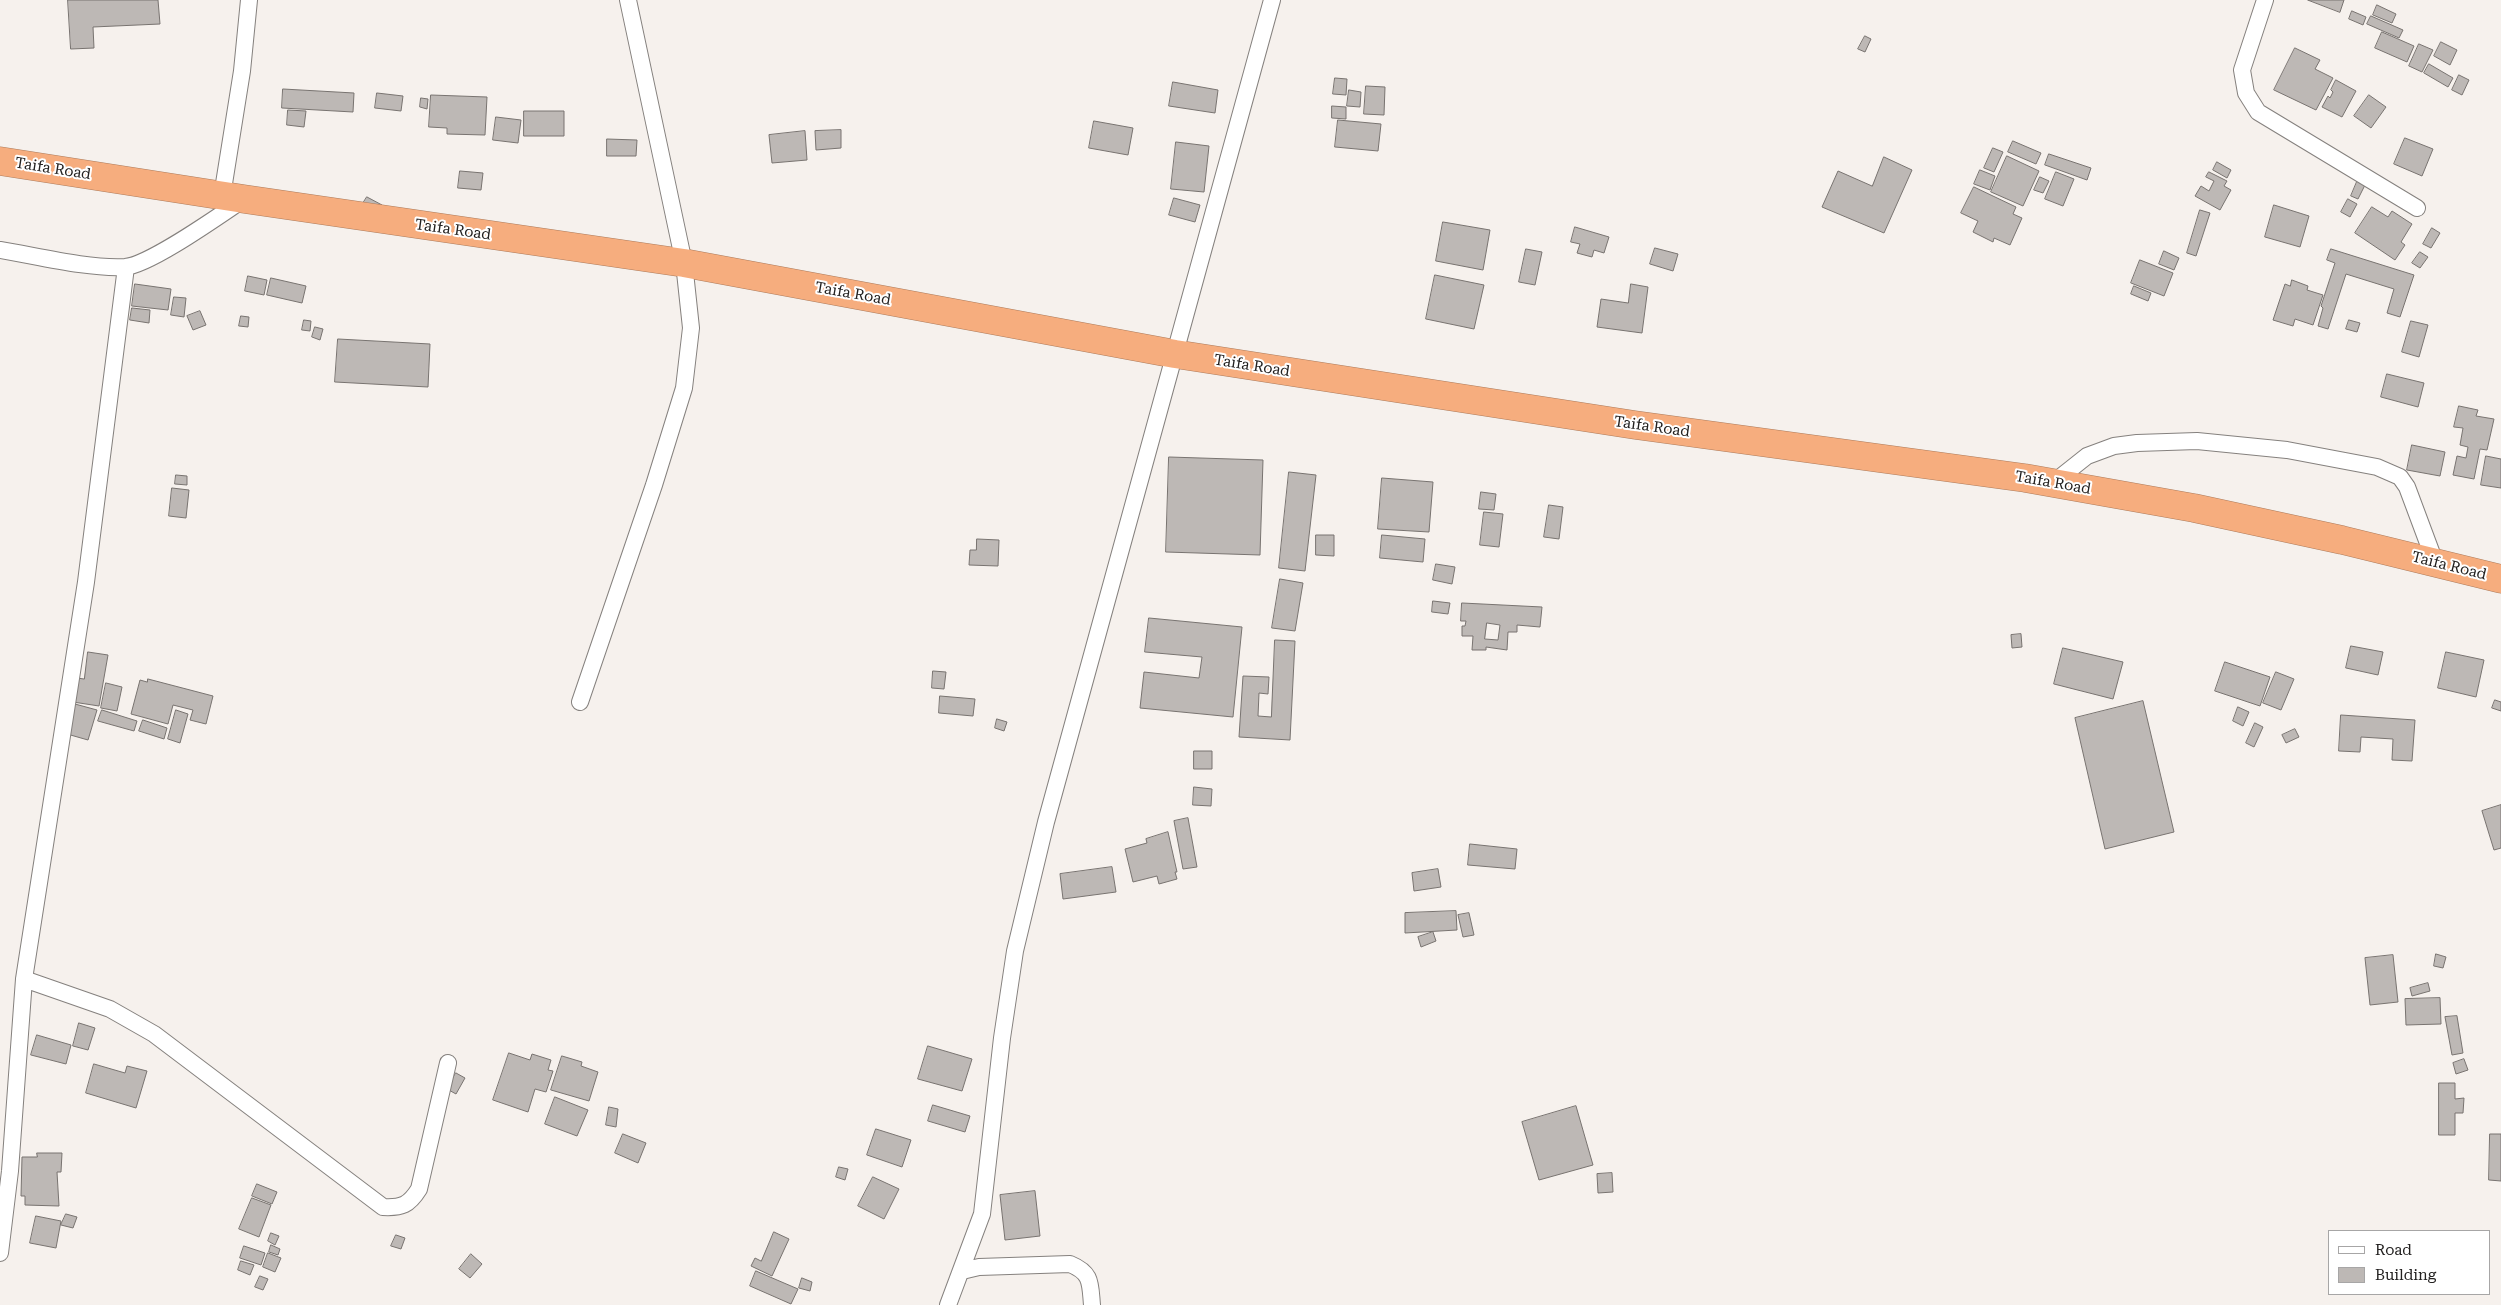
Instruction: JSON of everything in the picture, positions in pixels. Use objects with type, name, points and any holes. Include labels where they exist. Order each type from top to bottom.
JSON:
[{"type":"highway","name":"Taifa Road","points":[[0,161],[233,198],[684,263],[1175,354],[1635,425],[2053,482],[2194,508],[2342,540],[2501,578]]},
{"type":"street","points":[[0,250],[84,263],[126,267],[159,253],[233,198],[249,0]]},
{"type":"street","points":[[580,702],[654,485],[684,388],[691,328],[684,263],[628,0]]},
{"type":"street","points":[[948,1305],[982,1214],[1002,1038],[1015,951],[1046,822],[1272,0]]},
{"type":"street","points":[[2265,0],[2242,70],[2246,93],[2258,112],[2417,208]]},
{"type":"street","points":[[0,1253],[10,1171],[24,978],[86,582],[126,267]]},
{"type":"street","points":[[2053,482],[2087,456],[2114,446],[2137,442],[2197,441],[2287,450],[2378,467],[2400,477],[2408,487],[2435,562]]},
{"type":"street","points":[[24,978],[110,1008],[154,1034],[383,1207],[399,1208],[410,1203],[419,1190],[448,1063]]},
{"type":"street","points":[[962,1271],[979,1266],[1070,1264],[1082,1269],[1090,1279],[1092,1305]]},
{"type":"building","points":[[68,0],[158,0],[160,24],[93,27],[94,48],[71,49]]},
{"type":"building","points":[[2308,0],[2344,0],[2340,12]]},
{"type":"building","points":[[2377,5],[2396,14],[2392,23],[2373,15]]},
{"type":"building","points":[[2352,11],[2366,17],[2363,25],[2349,19]]},
{"type":"building","points":[[2371,16],[2403,30],[2399,38],[2367,24]]},
{"type":"building","points":[[2382,32],[2414,46],[2407,62],[2375,48]]},
{"type":"building","points":[[1865,36],[1871,39],[1865,52],[1858,49]]},
{"type":"building","points":[[2441,42],[2457,50],[2450,65],[2434,56]]},
{"type":"building","points":[[2419,44],[2433,50],[2422,72],[2409,66]]},
{"type":"building","points":[[2295,48],[2320,60],[2315,69],[2333,78],[2316,110],[2274,90]]},
{"type":"building","points":[[2429,64],[2453,78],[2448,87],[2424,73]]},
{"type":"building","points":[[2459,75],[2469,80],[2462,95],[2452,90]]},
{"type":"building","points":[[1335,78],[1347,79],[1346,95],[1333,94]]},
{"type":"building","points":[[2336,80],[2356,91],[2342,117],[2322,107],[2328,96],[2330,98],[2333,92],[2331,90]]},
{"type":"building","points":[[1173,82],[1218,90],[1215,113],[1169,106]]},
{"type":"building","points":[[1366,86],[1385,87],[1384,115],[1364,114]]},
{"type":"building","points":[[283,89],[354,93],[353,112],[282,108]]},
{"type":"building","points":[[1349,90],[1361,92],[1360,107],[1347,106]]},
{"type":"building","points":[[377,93],[403,96],[401,111],[375,108]]},
{"type":"building","points":[[431,95],[487,97],[485,135],[447,134],[447,128],[429,127]]},
{"type":"building","points":[[2369,95],[2386,107],[2371,128],[2354,116]]},
{"type":"building","points":[[421,98],[428,99],[427,109],[420,107]]},
{"type":"building","points":[[1332,106],[1346,107],[1346,119],[1332,118]]},
{"type":"building","points":[[288,110],[306,111],[304,127],[287,125]]},
{"type":"building","points":[[524,111],[564,111],[564,136],[524,136]]},
{"type":"building","points":[[496,117],[521,120],[518,143],[493,140]]},
{"type":"building","points":[[1338,120],[1381,124],[1378,151],[1335,147]]},
{"type":"building","points":[[1094,121],[1133,128],[1128,155],[1089,148]]},
{"type":"building","points":[[841,130],[841,148],[816,150],[815,131]]},
{"type":"building","points":[[805,131],[807,160],[772,163],[769,135]]},
{"type":"building","points":[[2405,138],[2433,149],[2422,176],[2394,164]]},
{"type":"building","points":[[607,139],[637,140],[636,156],[607,156]]},
{"type":"building","points":[[2013,141],[2041,153],[2036,164],[2008,152]]},
{"type":"building","points":[[1176,142],[1209,146],[1204,192],[1171,189]]},
{"type":"building","points":[[1993,148],[2003,152],[1994,172],[1984,168]]},
{"type":"building","points":[[2049,154],[2091,168],[2087,180],[2045,165]]},
{"type":"building","points":[[2007,156],[2039,171],[2023,206],[1991,192]]},
{"type":"building","points":[[1884,157],[1912,170],[1884,233],[1822,207],[1838,171],[1872,186]]},
{"type":"building","points":[[2217,162],[2231,170],[2227,178],[2213,170]]},
{"type":"building","points":[[1980,170],[1995,176],[1990,190],[1974,184]]},
{"type":"building","points":[[460,171],[483,173],[481,190],[458,188]]},
{"type":"building","points":[[2056,172],[2074,179],[2063,206],[2045,199]]},
{"type":"building","points":[[2209,172],[2227,181],[2224,186],[2231,190],[2220,210],[2195,196],[2201,186],[2209,191],[2214,181],[2206,177]]},
{"type":"building","points":[[2040,177],[2049,181],[2043,193],[2034,190]]},
{"type":"building","points":[[2359,177],[2367,181],[2358,199],[2351,196]]},
{"type":"building","points":[[1974,187],[2016,207],[2013,214],[2022,218],[2010,245],[1994,238],[1993,242],[1973,232],[1978,221],[1961,213]]},
{"type":"building","points":[[367,197],[382,205],[377,213],[362,205]]},
{"type":"building","points":[[1174,198],[1200,205],[1195,222],[1169,215]]},
{"type":"building","points":[[2348,199],[2357,204],[2350,217],[2341,212]]},
{"type":"building","points":[[2274,205],[2309,216],[2300,247],[2265,237]]},
{"type":"building","points":[[2372,207],[2388,217],[2392,211],[2412,224],[2401,242],[2405,245],[2395,260],[2355,233]]},
{"type":"building","points":[[2200,210],[2210,213],[2196,256],[2187,253]]},
{"type":"building","points":[[1443,222],[1490,230],[1483,270],[1436,261]]},
{"type":"building","points":[[1575,227],[1609,237],[1604,253],[1594,250],[1592,257],[1577,253],[1580,244],[1571,242]]},
{"type":"building","points":[[2432,228],[2440,233],[2431,248],[2423,244]]},
{"type":"building","points":[[1655,248],[1678,254],[1673,271],[1650,264]]},
{"type":"building","points":[[1526,249],[1542,252],[1535,285],[1519,282]]},
{"type":"building","points":[[2331,249],[2414,275],[2400,317],[2387,313],[2394,289],[2346,274],[2328,329],[2318,326],[2323,308],[2321,306],[2335,263],[2327,260]]},
{"type":"building","points":[[2164,251],[2179,258],[2174,270],[2159,264]]},
{"type":"building","points":[[2420,252],[2428,257],[2420,268],[2412,263]]},
{"type":"building","points":[[2140,260],[2173,273],[2164,296],[2131,283]]},
{"type":"building","points":[[1435,275],[1484,285],[1474,329],[1426,319]]},
{"type":"building","points":[[248,276],[267,280],[264,295],[245,291]]},
{"type":"building","points":[[271,278],[306,286],[302,303],[267,295]]},
{"type":"building","points":[[2292,280],[2308,286],[2307,290],[2323,295],[2313,325],[2295,319],[2293,326],[2273,320],[2285,284],[2290,286]]},
{"type":"building","points":[[135,284],[171,289],[168,310],[132,306]]},
{"type":"building","points":[[1631,284],[1648,287],[1642,333],[1597,327],[1601,299],[1628,303]]},
{"type":"building","points":[[2134,286],[2151,293],[2148,301],[2131,294]]},
{"type":"building","points":[[174,297],[186,298],[184,317],[171,315]]},
{"type":"building","points":[[132,308],[150,310],[149,323],[130,320]]},
{"type":"building","points":[[200,311],[206,325],[193,330],[187,316]]},
{"type":"building","points":[[241,316],[249,317],[248,327],[239,326]]},
{"type":"building","points":[[304,320],[311,321],[310,331],[302,330]]},
{"type":"building","points":[[2349,320],[2360,323],[2357,332],[2346,329]]},
{"type":"building","points":[[2411,321],[2428,325],[2419,357],[2402,352]]},
{"type":"building","points":[[315,327],[323,329],[320,340],[312,337]]},
{"type":"building","points":[[338,339],[430,344],[428,387],[335,382]]},
{"type":"building","points":[[2387,374],[2424,383],[2418,407],[2381,397]]},
{"type":"building","points":[[2459,406],[2478,410],[2476,416],[2494,419],[2487,450],[2480,449],[2474,479],[2453,475],[2457,456],[2466,458],[2468,447],[2460,445],[2463,428],[2454,427]]},
{"type":"building","points":[[2412,445],[2445,452],[2440,476],[2407,470]]},
{"type":"building","points":[[2486,456],[2501,459],[2501,488],[2481,485]]},
{"type":"building","points":[[1169,457],[1263,460],[1260,555],[1166,552]]},
{"type":"building","points":[[1289,472],[1316,475],[1305,571],[1279,568]]},
{"type":"building","points":[[176,475],[187,476],[187,485],[175,484]]},
{"type":"building","points":[[1382,478],[1433,482],[1429,532],[1378,529]]},
{"type":"building","points":[[172,488],[189,490],[186,518],[169,516]]},
{"type":"building","points":[[1481,492],[1496,494],[1494,510],[1479,509]]},
{"type":"building","points":[[1549,505],[1563,507],[1559,539],[1544,537]]},
{"type":"building","points":[[1484,512],[1503,514],[1499,547],[1480,545]]},
{"type":"building","points":[[1316,535],[1334,535],[1334,556],[1316,555]]},
{"type":"building","points":[[1382,535],[1425,539],[1423,562],[1380,558]]},
{"type":"building","points":[[977,539],[999,540],[998,566],[969,565],[970,550],[976,550]]},
{"type":"building","points":[[1436,564],[1455,567],[1452,584],[1433,580]]},
{"type":"building","points":[[1280,579],[1303,583],[1295,631],[1272,628]]},
{"type":"building","points":[[1433,601],[1450,603],[1448,614],[1432,612]]},
{"type":"building","points":[[1462,603],[1542,607],[1540,627],[1517,625],[1517,632],[1508,632],[1507,650],[1486,647],[1486,650],[1472,650],[1473,636],[1462,636],[1462,626],[1465,626],[1466,621],[1461,621]],"holes":[[[1487,623],[1500,625],[1498,640],[1485,639]]]},
{"type":"building","points":[[1149,618],[1242,627],[1233,717],[1140,708],[1144,672],[1199,678],[1202,657],[1145,652]]},
{"type":"building","points":[[2021,634],[2022,647],[2012,648],[2011,635]]},
{"type":"building","points":[[1275,640],[1295,641],[1290,740],[1239,737],[1243,676],[1269,677],[1268,694],[1259,693],[1258,716],[1271,717]]},
{"type":"building","points":[[2351,646],[2383,652],[2378,675],[2346,668]]},
{"type":"building","points":[[2063,648],[2123,662],[2113,699],[2054,684]]},
{"type":"building","points":[[88,652],[108,655],[99,706],[73,702],[77,678],[84,679]]},
{"type":"building","points":[[2446,652],[2484,660],[2476,697],[2438,688]]},
{"type":"building","points":[[2225,662],[2270,677],[2260,706],[2215,691]]},
{"type":"building","points":[[933,671],[946,672],[944,689],[932,688]]},
{"type":"building","points":[[2276,672],[2294,679],[2281,710],[2263,703]]},
{"type":"building","points":[[148,679],[213,696],[206,724],[190,720],[193,710],[173,705],[168,724],[131,714],[140,680],[147,682]]},
{"type":"building","points":[[106,683],[122,687],[117,711],[101,708]]},
{"type":"building","points":[[940,696],[975,699],[973,716],[939,713]]},
{"type":"building","points":[[2495,700],[2501,702],[2501,711],[2492,708]]},
{"type":"building","points":[[2143,701],[2174,832],[2105,849],[2075,718]]},
{"type":"building","points":[[75,704],[97,710],[88,740],[67,734]]},
{"type":"building","points":[[2238,707],[2249,712],[2243,726],[2233,721]]},
{"type":"building","points":[[102,710],[137,721],[134,731],[98,721]]},
{"type":"building","points":[[176,710],[188,714],[180,743],[168,739]]},
{"type":"building","points":[[2341,715],[2415,720],[2412,761],[2392,760],[2393,739],[2361,737],[2360,752],[2339,751]]},
{"type":"building","points":[[997,719],[1007,722],[1004,731],[995,728]]},
{"type":"building","points":[[143,720],[167,728],[164,739],[139,731]]},
{"type":"building","points":[[2255,723],[2263,727],[2254,747],[2246,743]]},
{"type":"building","points":[[2295,729],[2299,737],[2286,743],[2282,735]]},
{"type":"building","points":[[1194,751],[1212,751],[1212,769],[1194,769]]},
{"type":"building","points":[[1194,787],[1212,789],[1211,806],[1193,805]]},
{"type":"building","points":[[2501,805],[2501,848],[2494,850],[2482,811]]},
{"type":"building","points":[[1188,818],[1197,867],[1183,869],[1174,821]]},
{"type":"building","points":[[1168,832],[1177,879],[1159,884],[1157,876],[1133,882],[1125,849],[1147,843],[1146,839]]},
{"type":"building","points":[[1470,844],[1517,849],[1515,869],[1468,865]]},
{"type":"building","points":[[1112,867],[1116,892],[1063,899],[1060,874]]},
{"type":"building","points":[[1438,869],[1441,887],[1414,891],[1412,873]]},
{"type":"building","points":[[1456,911],[1457,930],[1405,933],[1405,913]]},
{"type":"building","points":[[1469,913],[1474,935],[1463,937],[1458,915]]},
{"type":"building","points":[[1433,932],[1436,941],[1421,947],[1418,937]]},
{"type":"building","points":[[2436,954],[2446,957],[2443,968],[2434,966]]},
{"type":"building","points":[[2393,955],[2398,1002],[2370,1005],[2365,958]]},
{"type":"building","points":[[2428,983],[2430,991],[2412,996],[2410,988]]},
{"type":"building","points":[[2440,998],[2441,1024],[2406,1025],[2405,999]]},
{"type":"building","points":[[2457,1016],[2463,1053],[2452,1055],[2445,1017]]},
{"type":"building","points":[[79,1023],[95,1028],[88,1050],[73,1046]]},
{"type":"building","points":[[37,1035],[71,1045],[66,1064],[31,1055]]},
{"type":"building","points":[[928,1046],[972,1059],[962,1091],[918,1079]]},
{"type":"building","points":[[509,1053],[530,1060],[532,1054],[551,1060],[548,1070],[553,1071],[546,1092],[535,1089],[528,1112],[493,1100]]},
{"type":"building","points":[[562,1056],[582,1062],[581,1066],[598,1072],[589,1101],[551,1090]]},
{"type":"building","points":[[2464,1059],[2468,1070],[2456,1074],[2453,1063]]},
{"type":"building","points":[[94,1064],[125,1073],[127,1066],[147,1071],[136,1108],[86,1093]]},
{"type":"building","points":[[456,1073],[465,1078],[456,1094],[447,1089]]},
{"type":"building","points":[[2439,1083],[2455,1083],[2455,1099],[2464,1098],[2463,1113],[2455,1113],[2455,1135],[2439,1135]]},
{"type":"building","points":[[555,1097],[588,1110],[577,1136],[545,1124]]},
{"type":"building","points":[[933,1105],[970,1116],[965,1132],[928,1121]]},
{"type":"building","points":[[1576,1106],[1593,1165],[1539,1180],[1522,1122]]},
{"type":"building","points":[[609,1107],[618,1109],[616,1127],[606,1125]]},
{"type":"building","points":[[876,1129],[911,1140],[902,1167],[867,1155]]},
{"type":"building","points":[[623,1134],[646,1143],[638,1163],[615,1153]]},
{"type":"building","points":[[2490,1134],[2501,1134],[2501,1181],[2489,1180]]},
{"type":"building","points":[[37,1153],[62,1153],[61,1172],[57,1172],[59,1206],[25,1205],[25,1196],[21,1196],[22,1157],[37,1157]]},
{"type":"building","points":[[839,1167],[848,1169],[845,1180],[836,1177]]},
{"type":"building","points":[[1612,1173],[1613,1192],[1598,1193],[1597,1174]]},
{"type":"building","points":[[873,1177],[899,1189],[884,1219],[858,1206]]},
{"type":"building","points":[[257,1184],[277,1192],[272,1204],[252,1196]]},
{"type":"building","points":[[1035,1191],[1040,1236],[1005,1240],[1000,1195]]},
{"type":"building","points":[[252,1198],[271,1205],[259,1237],[239,1229]]},
{"type":"building","points":[[66,1214],[77,1217],[73,1228],[61,1225]]},
{"type":"building","points":[[36,1216],[61,1221],[56,1248],[30,1243]]},
{"type":"building","points":[[774,1232],[789,1239],[772,1276],[751,1266],[755,1258],[761,1261]]},
{"type":"building","points":[[271,1233],[279,1236],[275,1245],[268,1241]]},
{"type":"building","points":[[396,1235],[405,1238],[401,1249],[391,1246]]},
{"type":"building","points":[[271,1245],[280,1249],[278,1255],[269,1252]]},
{"type":"building","points":[[244,1246],[265,1253],[261,1265],[240,1258]]},
{"type":"building","points":[[268,1253],[281,1258],[275,1272],[263,1267]]},
{"type":"building","points":[[471,1254],[482,1264],[470,1278],[459,1269]]},
{"type":"building","points":[[241,1261],[254,1265],[250,1275],[238,1270]]},
{"type":"building","points":[[756,1271],[798,1289],[791,1304],[750,1286]]},
{"type":"building","points":[[260,1276],[268,1279],[263,1290],[255,1287]]},
{"type":"building","points":[[802,1278],[812,1282],[810,1291],[799,1288]]}]
